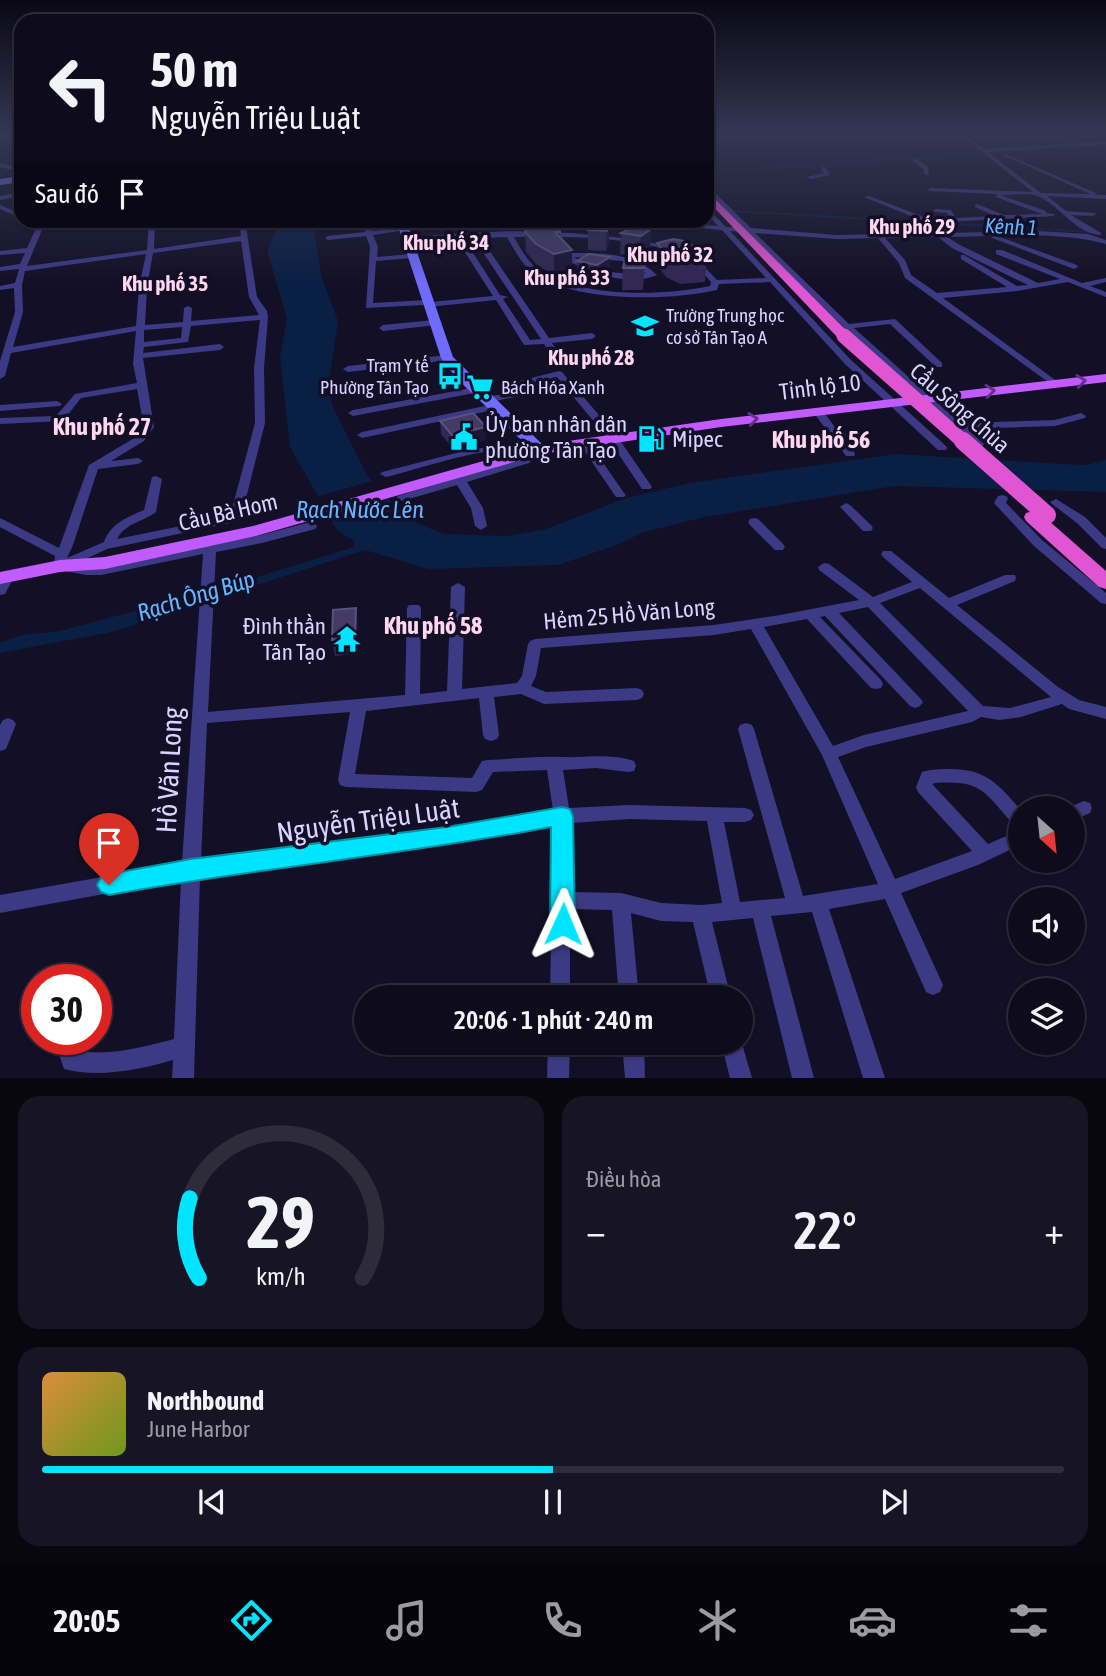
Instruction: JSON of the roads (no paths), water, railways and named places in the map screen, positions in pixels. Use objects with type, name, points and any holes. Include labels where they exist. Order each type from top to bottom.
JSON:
[{"type":"highway","name":"Cầu Sông Chùa","points":[[717,210],[842,333],[1046,511]]},
{"type":"highway","points":[[1046,511],[1106,566]]},
{"type":"highway","points":[[1046,511],[1106,582]]},
{"type":"main road","points":[[403,230],[447,358],[540,450]]},
{"type":"main road","name":"Tỉnh lộ 10","points":[[516,452],[891,402],[1106,378]]},
{"type":"main road","name":"Cầu Bà Hom","points":[[106,553],[256,531],[516,452]]},
{"type":"main road","points":[[3,582],[60,560],[106,553]]},
{"type":"street","points":[[969,184],[1106,237]]},
{"type":"street","points":[[1028,184],[1086,228]]},
{"type":"street","points":[[1073,184],[1102,197]]},
{"type":"street","points":[[930,190],[1102,197]]},
{"type":"street","points":[[867,197],[928,221],[1052,215]]},
{"type":"street","points":[[977,206],[1001,216]]},
{"type":"street","points":[[1007,208],[1031,227]]},
{"type":"street","points":[[717,210],[736,230],[769,281],[848,362],[942,448]]},
{"type":"street","points":[[1066,213],[1094,214]]},
{"type":"street","points":[[938,214],[954,219]]},
{"type":"street","points":[[987,218],[997,225]]},
{"type":"street","points":[[987,218],[1006,226]]},
{"type":"street","points":[[0,376],[19,312],[18,285],[40,228]]},
{"type":"street","points":[[60,560],[93,467],[140,439],[149,427],[139,351],[150,228]]},
{"type":"street","points":[[106,553],[235,518],[260,423],[264,317],[253,297],[244,228]]},
{"type":"street","points":[[366,228],[374,247],[369,306],[514,296]]},
{"type":"street","points":[[711,228],[850,238],[987,234],[1106,237]]},
{"type":"street","points":[[328,238],[403,230],[568,234],[641,241],[682,252],[703,265],[716,286],[707,290],[630,294],[572,283],[533,268],[509,233]]},
{"type":"street","points":[[566,255],[568,234]]},
{"type":"street","points":[[987,234],[1070,266],[1044,271]]},
{"type":"street","points":[[584,256],[588,236]]},
{"type":"street","points":[[942,236],[955,246],[1037,286]]},
{"type":"street","points":[[0,269],[246,238]]},
{"type":"street","points":[[850,238],[858,247]]},
{"type":"street","points":[[881,238],[902,262],[908,276],[1055,384]]},
{"type":"street","points":[[592,335],[547,342],[527,343],[465,246],[482,246],[547,342],[560,368],[646,487]]},
{"type":"street","points":[[955,246],[962,256],[1017,289]]},
{"type":"street","points":[[1019,247],[999,253],[1106,295]]},
{"type":"street","points":[[0,253],[29,250]]},
{"type":"street","points":[[566,255],[634,261],[672,293]]},
{"type":"street","points":[[566,255],[592,270],[653,275]]},
{"type":"street","points":[[374,259],[411,256]]},
{"type":"street","points":[[472,257],[489,256]]},
{"type":"street","points":[[584,256],[591,264],[608,273]]},
{"type":"street","points":[[584,275],[592,270]]},
{"type":"street","points":[[482,274],[499,272]]},
{"type":"street","points":[[935,296],[1017,289],[1068,280]]},
{"type":"street","points":[[1082,285],[1106,280]]},
{"type":"street","points":[[715,282],[769,281]]},
{"type":"street","points":[[0,288],[18,285]]},
{"type":"street","points":[[139,351],[186,340],[188,308]]},
{"type":"street","points":[[510,316],[527,314]]},
{"type":"street","points":[[8,351],[141,328],[264,317]]},
{"type":"street","points":[[383,328],[434,323]]},
{"type":"street","points":[[842,333],[894,323],[939,365]]},
{"type":"street","points":[[842,333],[990,452]]},
{"type":"street","points":[[139,351],[220,347]]},
{"type":"street","points":[[348,369],[447,358]]},
{"type":"street","points":[[353,413],[527,393],[518,384],[560,368]]},
{"type":"street","points":[[0,421],[59,419],[78,396],[142,385]]},
{"type":"street","points":[[362,435],[486,399]]},
{"type":"street","points":[[0,408],[57,404]]},
{"type":"street","points":[[818,412],[850,454]]},
{"type":"street","points":[[959,426],[1055,423],[1081,416]]},
{"type":"street","points":[[584,443],[620,495]]},
{"type":"street","name":"Tỉnh lộ 10","points":[[386,474],[501,446],[521,445],[540,450]]},
{"type":"street","name":"Tỉnh lộ 10","points":[[402,498],[453,486],[526,461],[540,450]]},
{"type":"street","points":[[93,467],[138,461]]},
{"type":"street","points":[[106,553],[111,537],[118,527],[150,512],[156,479]]},
{"type":"street","points":[[453,486],[477,508],[481,526]]},
{"type":"street","points":[[1002,498],[1000,503],[1038,543],[1106,600]]},
{"type":"street","points":[[845,507],[867,527]]},
{"type":"street","points":[[1046,511],[1080,520],[1106,545]]},
{"type":"street","points":[[0,522],[60,560],[86,571],[101,571],[311,526]]},
{"type":"street","points":[[754,522],[779,547]]},
{"type":"street","name":"Hồ Văn Long","points":[[183,1077],[191,870],[209,603],[210,549]]},
{"type":"street","points":[[887,554],[1063,698],[1074,705],[1106,713]]},
{"type":"street","points":[[824,568],[871,602],[978,711],[1002,715],[1037,708],[1063,698]]},
{"type":"street","points":[[947,604],[1010,578]]},
{"type":"street","name":"Hẻm 25 Hồ Văn Long","points":[[522,688],[529,676],[535,644],[713,630],[755,624],[871,602],[921,583]]},
{"type":"street","points":[[454,694],[458,587]]},
{"type":"street","points":[[412,698],[414,608]]},
{"type":"street","points":[[828,610],[915,702]]},
{"type":"street","points":[[810,614],[876,684]]},
{"type":"street","points":[[755,624],[829,754],[933,985]]},
{"type":"street","points":[[201,718],[359,706],[412,698],[522,688],[544,698],[637,694]]},
{"type":"street","points":[[486,691],[491,735]]},
{"type":"street","points":[[359,706],[346,780],[476,785],[488,766],[554,762],[596,762],[628,766]]},
{"type":"street","points":[[829,754],[872,739],[972,716],[978,711]]},
{"type":"street","points":[[0,745],[8,724]]},
{"type":"street","points":[[746,729],[796,905]]},
{"type":"street","points":[[554,762],[562,816],[561,985]]},
{"type":"street","points":[[985,853],[924,787],[928,777],[961,775],[980,778],[1008,807]]},
{"type":"street","name":"Nguyễn Triệu Luật","points":[[0,904],[191,870],[447,837],[562,816],[629,812],[745,815]]},
{"type":"street","points":[[713,814],[733,911]]},
{"type":"street","points":[[563,900],[621,902],[661,912],[701,914],[796,905],[890,889],[1008,842]]},
{"type":"street","points":[[621,902],[628,985]]},
{"type":"street","points":[[818,902],[874,1077]]},
{"type":"street","points":[[760,909],[803,1077]]},
{"type":"street","points":[[701,914],[718,985]]},
{"type":"street","points":[[70,1055],[72,1061],[95,1065],[137,1059],[185,1046]]},
{"type":"street","points":[[558,1077],[559,1055]]},
{"type":"street","points":[[634,1055],[635,1075]]},
{"type":"street","points":[[735,1055],[741,1077]]},
{"type":"water","name":"Rạch Nước Lên","points":[[277,228],[315,228],[322,278],[338,321],[328,388],[332,405],[367,475],[400,512],[419,524],[444,534],[507,536],[546,529],[626,498],[690,483],[896,454],[1086,465],[1106,460],[1106,492],[894,486],[705,517],[644,532],[617,545],[558,565],[429,569],[365,550],[112,632],[0,653],[0,643],[21,635],[60,631],[231,585],[354,547],[354,541],[337,530],[290,447],[280,357],[287,318],[267,251]]},
{"type":"waterway","name":"Kênh 1","points":[[714,210],[720,210]]},
{"type":"waterway","name":"Kênh 1","points":[[731,211],[1090,232]]},
{"type":"place","name":"Trường Trung học cơ sở Tân Tạo A","points":[[645,326]]},
{"type":"place","name":"Trạm Y tế Phường Tân Tạo","points":[[450,376]]},
{"type":"place","name":"Bách Hóa Xanh","points":[[480,387]]},
{"type":"place","name":"Ủy ban nhân dân phường Tân Tạo","points":[[464,437]]},
{"type":"place","name":"Mipec","points":[[651,439]]},
{"type":"place","name":"Đình thần Tân Tạo","points":[[347,639]]},
{"type":"district","name":"Khu phố 29","points":[[912,227]]},
{"type":"district","name":"Khu phố 34","points":[[446,243]]},
{"type":"district","name":"Khu phố 32","points":[[670,255]]},
{"type":"district","name":"Khu phố 33","points":[[567,278]]},
{"type":"district","name":"Khu phố 35","points":[[165,284]]},
{"type":"district","name":"Khu phố 28","points":[[591,358]]},
{"type":"district","name":"Khu phố 27","points":[[102,427]]},
{"type":"district","name":"Khu phố 56","points":[[821,440]]},
{"type":"district","name":"Khu phố 58","points":[[433,626]]},
{"type":"water label","name":"Rạch Ông Búp","points":[[196,596]]}]
